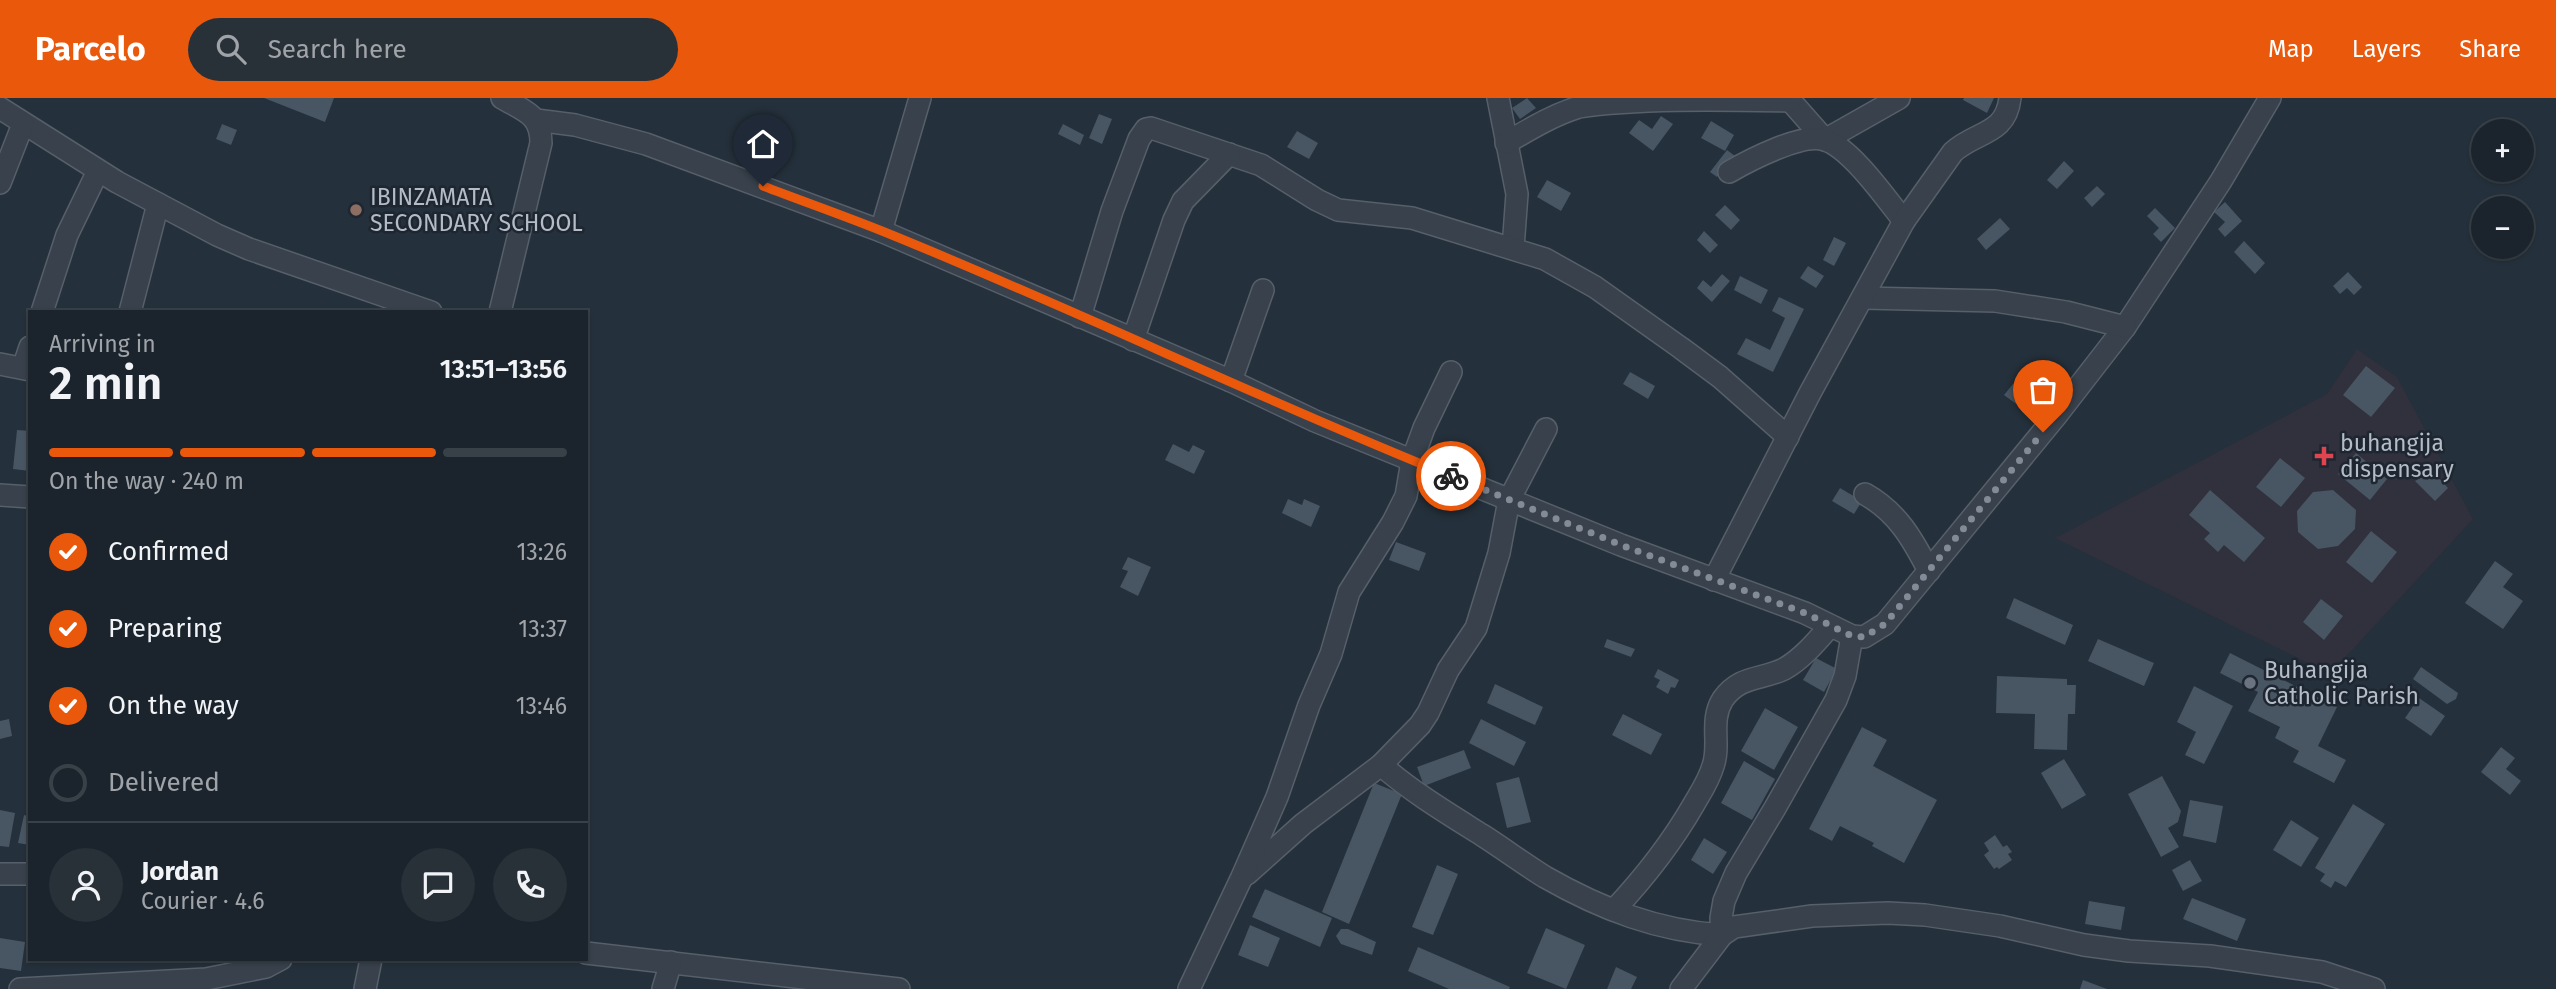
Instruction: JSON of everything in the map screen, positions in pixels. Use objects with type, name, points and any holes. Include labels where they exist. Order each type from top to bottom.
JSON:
[{"type":"street","points":[[502,98],[537,120],[575,125],[646,144],[881,231],[1231,381],[1315,421],[1509,500],[1805,613],[1852,636],[1864,637],[1885,624],[2056,416],[2125,327],[2221,181],[2270,98]]},
{"type":"street","points":[[881,231],[920,98]]},
{"type":"street","points":[[1498,98],[1517,194],[1513,247]]},
{"type":"street","points":[[1729,172],[1774,149],[1814,139],[1825,140],[1899,98]]},
{"type":"street","points":[[1714,580],[1904,221],[1953,152],[1962,144],[2000,124],[2009,108],[2010,98]]},
{"type":"street","points":[[1506,143],[1549,118],[1592,105],[1636,100],[1789,100],[1825,140],[1855,163],[1904,221]]},
{"type":"street","points":[[0,108],[99,171],[249,249],[425,310]]},
{"type":"street","points":[[500,310],[541,143],[537,120]]},
{"type":"street","points":[[0,183],[23,124]]},
{"type":"street","points":[[1080,317],[1112,211],[1139,139],[1146,129],[1164,131],[1261,165],[1338,210],[1412,218],[1513,247],[1561,267],[1622,305],[1720,377],[1788,437]]},
{"type":"street","points":[[1133,340],[1183,201],[1229,154]]},
{"type":"street","points":[[43,310],[67,235],[99,171]]},
{"type":"street","points":[[131,310],[158,204]]},
{"type":"street","points":[[1231,381],[1263,289]]},
{"type":"street","points":[[1864,298],[1995,301],[2066,312],[2125,327]]},
{"type":"street","points":[[0,364],[26,369]]},
{"type":"street","points":[[1189,989],[1277,797],[1309,705],[1331,653],[1349,592],[1406,496],[1412,461],[1424,428],[1451,372]]},
{"type":"street","points":[[1241,879],[1303,824],[1381,765],[1420,725],[1437,697],[1448,670],[1473,635],[1499,553],[1509,500],[1546,429]]},
{"type":"street","points":[[1865,494],[1885,506],[1903,525],[1929,571]]},
{"type":"street","points":[[0,495],[28,496]]},
{"type":"street","points":[[1614,910],[1649,873],[1674,839],[1707,781],[1715,762],[1714,730],[1717,711],[1725,697],[1745,681],[1785,668],[1812,646],[1830,626]]},
{"type":"street","points":[[1722,935],[1721,918],[1728,891],[1836,700],[1845,676],[1852,636]]},
{"type":"street","points":[[1381,765],[1448,815],[1546,877],[1614,910],[1670,929],[1722,935]]},
{"type":"street","points":[[0,874],[28,874]]},
{"type":"street","points":[[1681,989],[1722,935],[1734,927],[1812,916],[1888,913],[1925,915],[2000,926],[2084,945],[2210,956],[2322,972],[2374,989]]},
{"type":"street","points":[[588,953],[899,989]]},
{"type":"street","points":[[20,989],[161,985],[266,967],[277,961]]},
{"type":"street","points":[[365,989],[371,961]]},
{"type":"street","points":[[663,989],[671,962]]},
{"type":"shaded area","name":"buhangija dispensary","points":[[2357,349],[2397,377],[2473,519],[2330,674],[2055,538],[2327,394]]},
{"type":"building","points":[[264,98],[334,98],[325,122]]},
{"type":"building","points":[[1527,98],[1536,108],[1520,119],[1512,108]]},
{"type":"building","points":[[1994,98],[1987,113],[1963,100]]},
{"type":"building","points":[[1099,114],[1112,119],[1102,144],[1089,138]]},
{"type":"building","points":[[1661,116],[1673,124],[1653,151],[1629,133],[1639,120],[1652,129]]},
{"type":"building","points":[[1711,121],[1734,135],[1725,151],[1701,138]]},
{"type":"building","points":[[222,124],[237,130],[231,145],[216,139]]},
{"type":"building","points":[[1063,124],[1084,135],[1080,145],[1058,134]]},
{"type":"building","points":[[1297,131],[1318,143],[1309,159],[1287,147]]},
{"type":"building","points":[[1727,150],[1735,156],[1717,177],[1710,172]]},
{"type":"building","points":[[2064,161],[2074,171],[2057,189],[2047,180]]},
{"type":"building","points":[[1547,180],[1571,193],[1561,211],[1537,197]]},
{"type":"building","points":[[2097,186],[2105,194],[2092,207],[2084,198]]},
{"type":"building","points":[[2225,202],[2242,221],[2225,237],[2218,229],[2225,222],[2214,212]]},
{"type":"building","points":[[1725,205],[1740,220],[1731,230],[1715,215]]},
{"type":"building","points":[[2155,208],[2175,228],[2161,242],[2153,234],[2159,228],[2147,216]]},
{"type":"building","points":[[2000,218],[2010,229],[1986,250],[1977,239]]},
{"type":"building","points":[[1704,231],[1718,245],[1710,253],[1697,240]]},
{"type":"building","points":[[1834,237],[1846,243],[1834,266],[1823,260]]},
{"type":"building","points":[[2244,241],[2265,263],[2255,274],[2234,252]]},
{"type":"building","points":[[1808,266],[1824,276],[1816,288],[1800,278]]},
{"type":"building","points":[[2348,272],[2362,287],[2354,295],[2347,288],[2340,294],[2333,286]]},
{"type":"building","points":[[1722,274],[1730,281],[1712,302],[1697,288],[1703,280],[1711,287]]},
{"type":"building","points":[[1740,276],[1768,290],[1761,304],[1734,290]]},
{"type":"building","points":[[1779,297],[1804,309],[1773,372],[1737,354],[1746,338],[1770,350],[1785,318],[1772,311]]},
{"type":"building","points":[[2366,366],[2395,388],[2371,417],[2343,395]]},
{"type":"building","points":[[1630,372],[1655,386],[1648,399],[1623,384]]},
{"type":"building","points":[[2013,384],[2043,406],[2035,418],[2004,395]]},
{"type":"building","points":[[17,430],[28,431],[28,471],[13,469]]},
{"type":"building","points":[[1173,444],[1189,452],[1193,445],[1205,451],[1194,474],[1165,460]]},
{"type":"building","points":[[2356,453],[2387,479],[2370,500],[2338,474]]},
{"type":"building","points":[[2280,458],[2305,478],[2281,507],[2256,487]]},
{"type":"building","points":[[2432,471],[2448,488],[2435,501],[2415,481]]},
{"type":"building","points":[[1840,488],[1862,501],[1854,514],[1832,501]]},
{"type":"building","points":[[2210,490],[2265,538],[2244,562],[2224,545],[2218,552],[2204,539],[2210,533],[2189,515]]},
{"type":"building","points":[[2333,490],[2356,510],[2355,529],[2338,546],[2318,549],[2298,532],[2297,511],[2313,492]]},
{"type":"building","points":[[1288,499],[1302,505],[1304,499],[1320,506],[1311,527],[1282,513]]},
{"type":"building","points":[[2371,531],[2397,552],[2372,583],[2346,562]]},
{"type":"building","points":[[1396,542],[1426,553],[1419,571],[1389,560]]},
{"type":"building","points":[[1128,557],[1151,567],[1138,596],[1120,587],[1128,571],[1122,569]]},
{"type":"building","points":[[2495,561],[2513,574],[2503,587],[2523,601],[2503,629],[2465,603]]},
{"type":"building","points":[[2014,598],[2073,625],[2065,645],[2006,618]]},
{"type":"building","points":[[2321,599],[2343,616],[2324,640],[2303,622]]},
{"type":"building","points":[[1607,639],[1635,649],[1631,657],[1604,647]]},
{"type":"building","points":[[2098,639],[2154,663],[2144,686],[2088,661]]},
{"type":"building","points":[[2230,653],[2337,707],[2318,746],[2346,760],[2334,783],[2293,762],[2299,751],[2275,738],[2280,727],[2248,711],[2258,692],[2220,673]]},
{"type":"building","points":[[1816,658],[1837,669],[1824,692],[1803,680]]},
{"type":"building","points":[[2421,667],[2458,693],[2456,699],[2447,704],[2413,679]]},
{"type":"building","points":[[1658,669],[1679,680],[1668,694],[1656,687],[1660,680],[1654,677]]},
{"type":"building","points":[[1997,676],[2067,679],[2067,685],[2076,685],[2075,714],[2068,714],[2067,750],[2034,749],[2035,714],[1996,713]]},
{"type":"building","points":[[1495,684],[1543,707],[1535,725],[1487,703]]},
{"type":"building","points":[[2194,686],[2233,706],[2204,764],[2185,755],[2196,732],[2177,722]]},
{"type":"building","points":[[2419,698],[2445,716],[2431,736],[2405,718]]},
{"type":"building","points":[[1765,708],[1798,727],[1774,770],[1741,751]]},
{"type":"building","points":[[1623,714],[1662,734],[1651,755],[1612,735]]},
{"type":"building","points":[[9,719],[12,736],[0,739],[0,721]]},
{"type":"building","points":[[1481,719],[1526,742],[1514,766],[1469,743]]},
{"type":"building","points":[[1862,727],[1887,740],[1873,766],[1937,800],[1904,863],[1872,846],[1874,843],[1840,826],[1832,841],[1809,829]]},
{"type":"building","points":[[2501,747],[2515,758],[2506,769],[2521,781],[2510,795],[2481,772]]},
{"type":"building","points":[[1464,750],[1471,768],[1424,786],[1417,767]]},
{"type":"building","points":[[2064,759],[2086,795],[2062,809],[2041,773]]},
{"type":"building","points":[[1744,761],[1775,779],[1752,820],[1721,803]]},
{"type":"building","points":[[2162,776],[2181,811],[2178,822],[2168,828],[2179,847],[2161,857],[2128,794]]},
{"type":"building","points":[[1519,777],[1531,822],[1507,828],[1496,783]]},
{"type":"building","points":[[1374,783],[1402,794],[1349,924],[1322,912]]},
{"type":"building","points":[[2190,800],[2223,806],[2216,843],[2183,836]]},
{"type":"building","points":[[2353,804],[2385,824],[2346,887],[2335,881],[2331,888],[2320,881],[2325,874],[2315,868]]},
{"type":"building","points":[[0,810],[15,813],[9,847],[0,846]]},
{"type":"building","points":[[24,815],[28,816],[28,845],[18,843]]},
{"type":"building","points":[[2291,820],[2319,838],[2301,867],[2273,850]]},
{"type":"building","points":[[1995,835],[2003,847],[2007,845],[2012,852],[2008,854],[2012,860],[1999,869],[1994,869],[1984,855],[1989,851],[1984,843]]},
{"type":"building","points":[[1704,838],[1727,852],[1713,874],[1691,860]]},
{"type":"building","points":[[2190,860],[2202,881],[2183,891],[2172,870]]},
{"type":"building","points":[[1437,865],[1458,874],[1433,935],[1412,927]]},
{"type":"building","points":[[1265,889],[1332,918],[1320,947],[1252,917]]},
{"type":"building","points":[[2192,898],[2246,919],[2237,941],[2183,919]]},
{"type":"building","points":[[2089,901],[2125,907],[2121,930],[2085,924]]},
{"type":"building","points":[[1250,925],[1280,938],[1268,967],[1238,955]]},
{"type":"building","points":[[1546,928],[1585,945],[1566,989],[1527,973]]},
{"type":"building","points":[[1341,929],[1348,929],[1376,942],[1372,955],[1341,944],[1336,936]]},
{"type":"building","points":[[0,938],[25,942],[21,971],[0,968]]},
{"type":"building","points":[[1418,947],[1510,987],[1449,989],[1408,971]]},
{"type":"building","points":[[1616,967],[1637,977],[1631,989],[1607,989]]},
{"type":"building","points":[[2083,980],[2107,989],[2080,989]]},
{"type":"way so far","points":[[1451,476],[1621,545],[1805,613],[1852,636],[1864,637],[1885,624],[2043,432]]},
{"type":"place","name":"IBINZAMATA SECONDARY SCHOOL","points":[[356,210]]},
{"type":"place","name":"buhangija dispensary","points":[[2324,456]]},
{"type":"place","name":"Buhangija Catholic Parish","points":[[2250,683]]},
{"type":"route","points":[[763,186],[881,231],[1231,381],[1315,421],[1451,476]]}]
